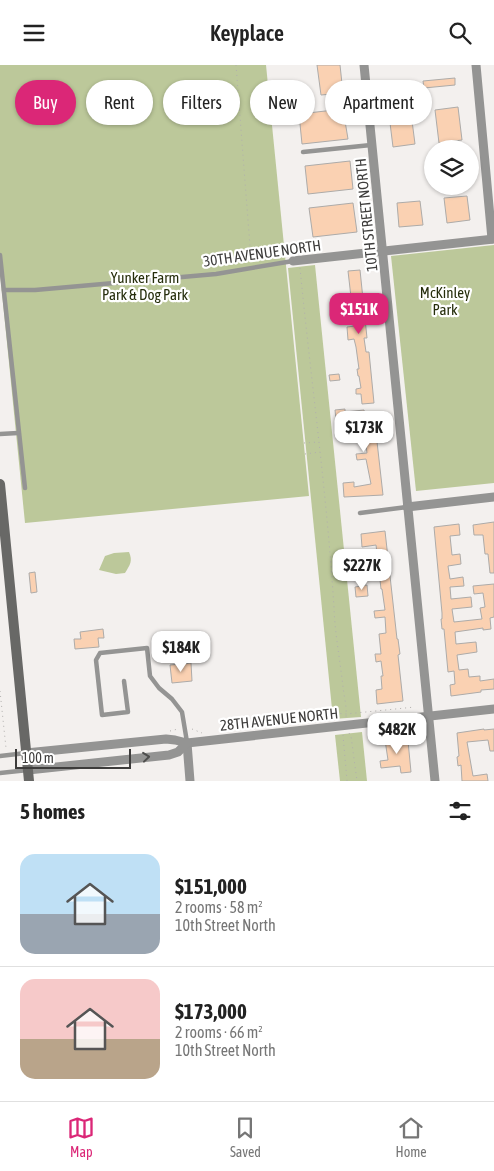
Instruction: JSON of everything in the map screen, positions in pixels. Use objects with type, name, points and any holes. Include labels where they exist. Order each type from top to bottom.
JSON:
[{"type":"main road","points":[[0,484],[29,781]]},
{"type":"street","name":"10TH STREET NORTH","points":[[364,65],[384,251],[434,781]]},
{"type":"street","points":[[476,65],[493,239]]},
{"type":"street","name":"30TH AVENUE NORTH","points":[[293,261],[493,239]]},
{"type":"street","points":[[407,507],[494,497]]},
{"type":"street","name":"28TH AVENUE NORTH","points":[[26,753],[166,739],[187,743],[494,709]]},
{"type":"street","points":[[187,743],[190,781]]},
{"type":"street","name":"28TH AVENUE NORTH","points":[[28,770],[169,755],[178,752],[187,743]]},
{"type":"lane","points":[[303,152],[373,145]]},
{"type":"lane","points":[[0,255],[25,488]]},
{"type":"lane","name":"30TH AVENUE NORTH","points":[[4,291],[216,274],[293,261]]},
{"type":"lane","points":[[0,434],[18,433]]},
{"type":"lane","points":[[360,513],[407,507]]},
{"type":"lane","points":[[124,681],[128,712],[102,715],[96,660],[100,653],[147,648],[150,676],[182,712],[187,743]]},
{"type":"lane","name":"28TH AVENUE NORTH","points":[[0,757],[26,753]]},
{"type":"lane","name":"28TH AVENUE NORTH","points":[[0,773],[28,770]]},
{"type":"path","points":[[236,65],[250,246],[255,252],[286,251],[300,267],[306,333],[320,441],[334,609],[346,714],[342,726],[347,781]]},
{"type":"path","points":[[304,443],[320,441]]},
{"type":"path","points":[[304,454],[320,452]]},
{"type":"path","points":[[0,691],[6,756]]},
{"type":"path","points":[[257,725],[270,722],[299,721],[325,713],[346,714],[415,707]]},
{"type":"path","points":[[342,726],[351,736],[356,781]]},
{"type":"path","points":[[168,732],[176,729],[193,729],[204,734]]},
{"type":"green space","name":"Yunker Farm Park & Dog Park","points":[[0,65],[266,65],[267,80],[250,80],[250,125],[272,125],[309,496],[25,523],[0,273]]},
{"type":"green space","name":"McKinley Park","points":[[494,245],[494,483],[416,491],[391,256]]},
{"type":"green space","points":[[315,265],[361,717],[333,719],[288,268]]},
{"type":"green space","points":[[129,552],[131,558],[125,573],[116,574],[99,570],[105,556]]},
{"type":"green space","points":[[362,732],[367,781],[340,781],[335,735]]},
{"type":"building","points":[[317,65],[340,65],[342,80],[325,80],[325,95],[321,95]]},
{"type":"building","points":[[455,78],[455,85],[432,87],[432,80]]},
{"type":"building","points":[[458,107],[462,140],[439,140],[435,110]]},
{"type":"building","points":[[325,111],[325,125],[346,125],[348,139],[302,144],[300,125],[315,125],[315,112]]},
{"type":"building","points":[[390,125],[413,125],[415,144],[393,147]]},
{"type":"building","points":[[350,161],[353,189],[308,194],[305,166]]},
{"type":"building","points":[[467,196],[470,220],[447,223],[444,198]]},
{"type":"building","points":[[420,201],[423,225],[399,227],[397,203]]},
{"type":"building","points":[[353,203],[357,232],[313,237],[309,208]]},
{"type":"building","points":[[360,270],[367,338],[364,338],[366,352],[369,352],[374,403],[362,404],[361,394],[356,394],[356,389],[361,388],[357,369],[359,369],[356,347],[354,339],[348,340],[347,327],[355,326],[353,309],[338,310],[336,298],[351,297],[348,271]]},
{"type":"building","points":[[339,374],[340,380],[330,381],[329,375]]},
{"type":"building","points":[[345,409],[345,412],[364,410],[365,416],[374,415],[383,495],[344,497],[343,483],[354,482],[354,487],[371,484],[366,459],[357,460],[356,454],[367,453],[365,438],[354,439],[353,418],[336,420],[335,410]]},
{"type":"building","points":[[494,522],[494,573],[490,573],[483,535],[474,535],[473,525]]},
{"type":"building","points":[[459,524],[460,535],[450,536],[452,555],[460,554],[461,564],[448,566],[450,579],[463,577],[464,586],[450,587],[451,599],[471,597],[472,607],[452,609],[454,622],[482,619],[480,608],[485,607],[483,593],[474,594],[473,586],[494,584],[494,617],[490,618],[491,629],[483,630],[483,628],[455,632],[456,644],[476,642],[477,652],[457,655],[459,670],[468,669],[469,677],[480,676],[480,681],[494,679],[494,689],[451,696],[450,685],[455,684],[454,671],[448,672],[444,629],[442,629],[434,527]]},
{"type":"building","points":[[385,531],[400,654],[398,655],[403,701],[377,704],[376,690],[382,689],[381,676],[383,676],[381,661],[376,662],[375,654],[381,654],[379,634],[386,633],[385,617],[375,618],[374,611],[385,610],[382,589],[379,571],[357,574],[356,563],[378,561],[376,545],[362,547],[361,534]]},
{"type":"building","points":[[35,572],[37,592],[31,593],[29,573]]},
{"type":"building","points":[[367,585],[368,596],[356,597],[355,587]]},
{"type":"building","points":[[103,629],[104,638],[98,638],[99,647],[75,649],[74,639],[81,639],[80,632]]},
{"type":"building","points":[[191,663],[192,681],[172,683],[170,665]]},
{"type":"building","points":[[494,729],[494,751],[490,751],[488,740],[467,742],[473,776],[487,774],[488,781],[462,781],[461,765],[458,766],[457,757],[459,756],[457,733]]},
{"type":"building","points":[[402,738],[402,741],[408,741],[411,772],[401,773],[400,766],[381,768],[380,761],[388,760],[385,740]]}]
